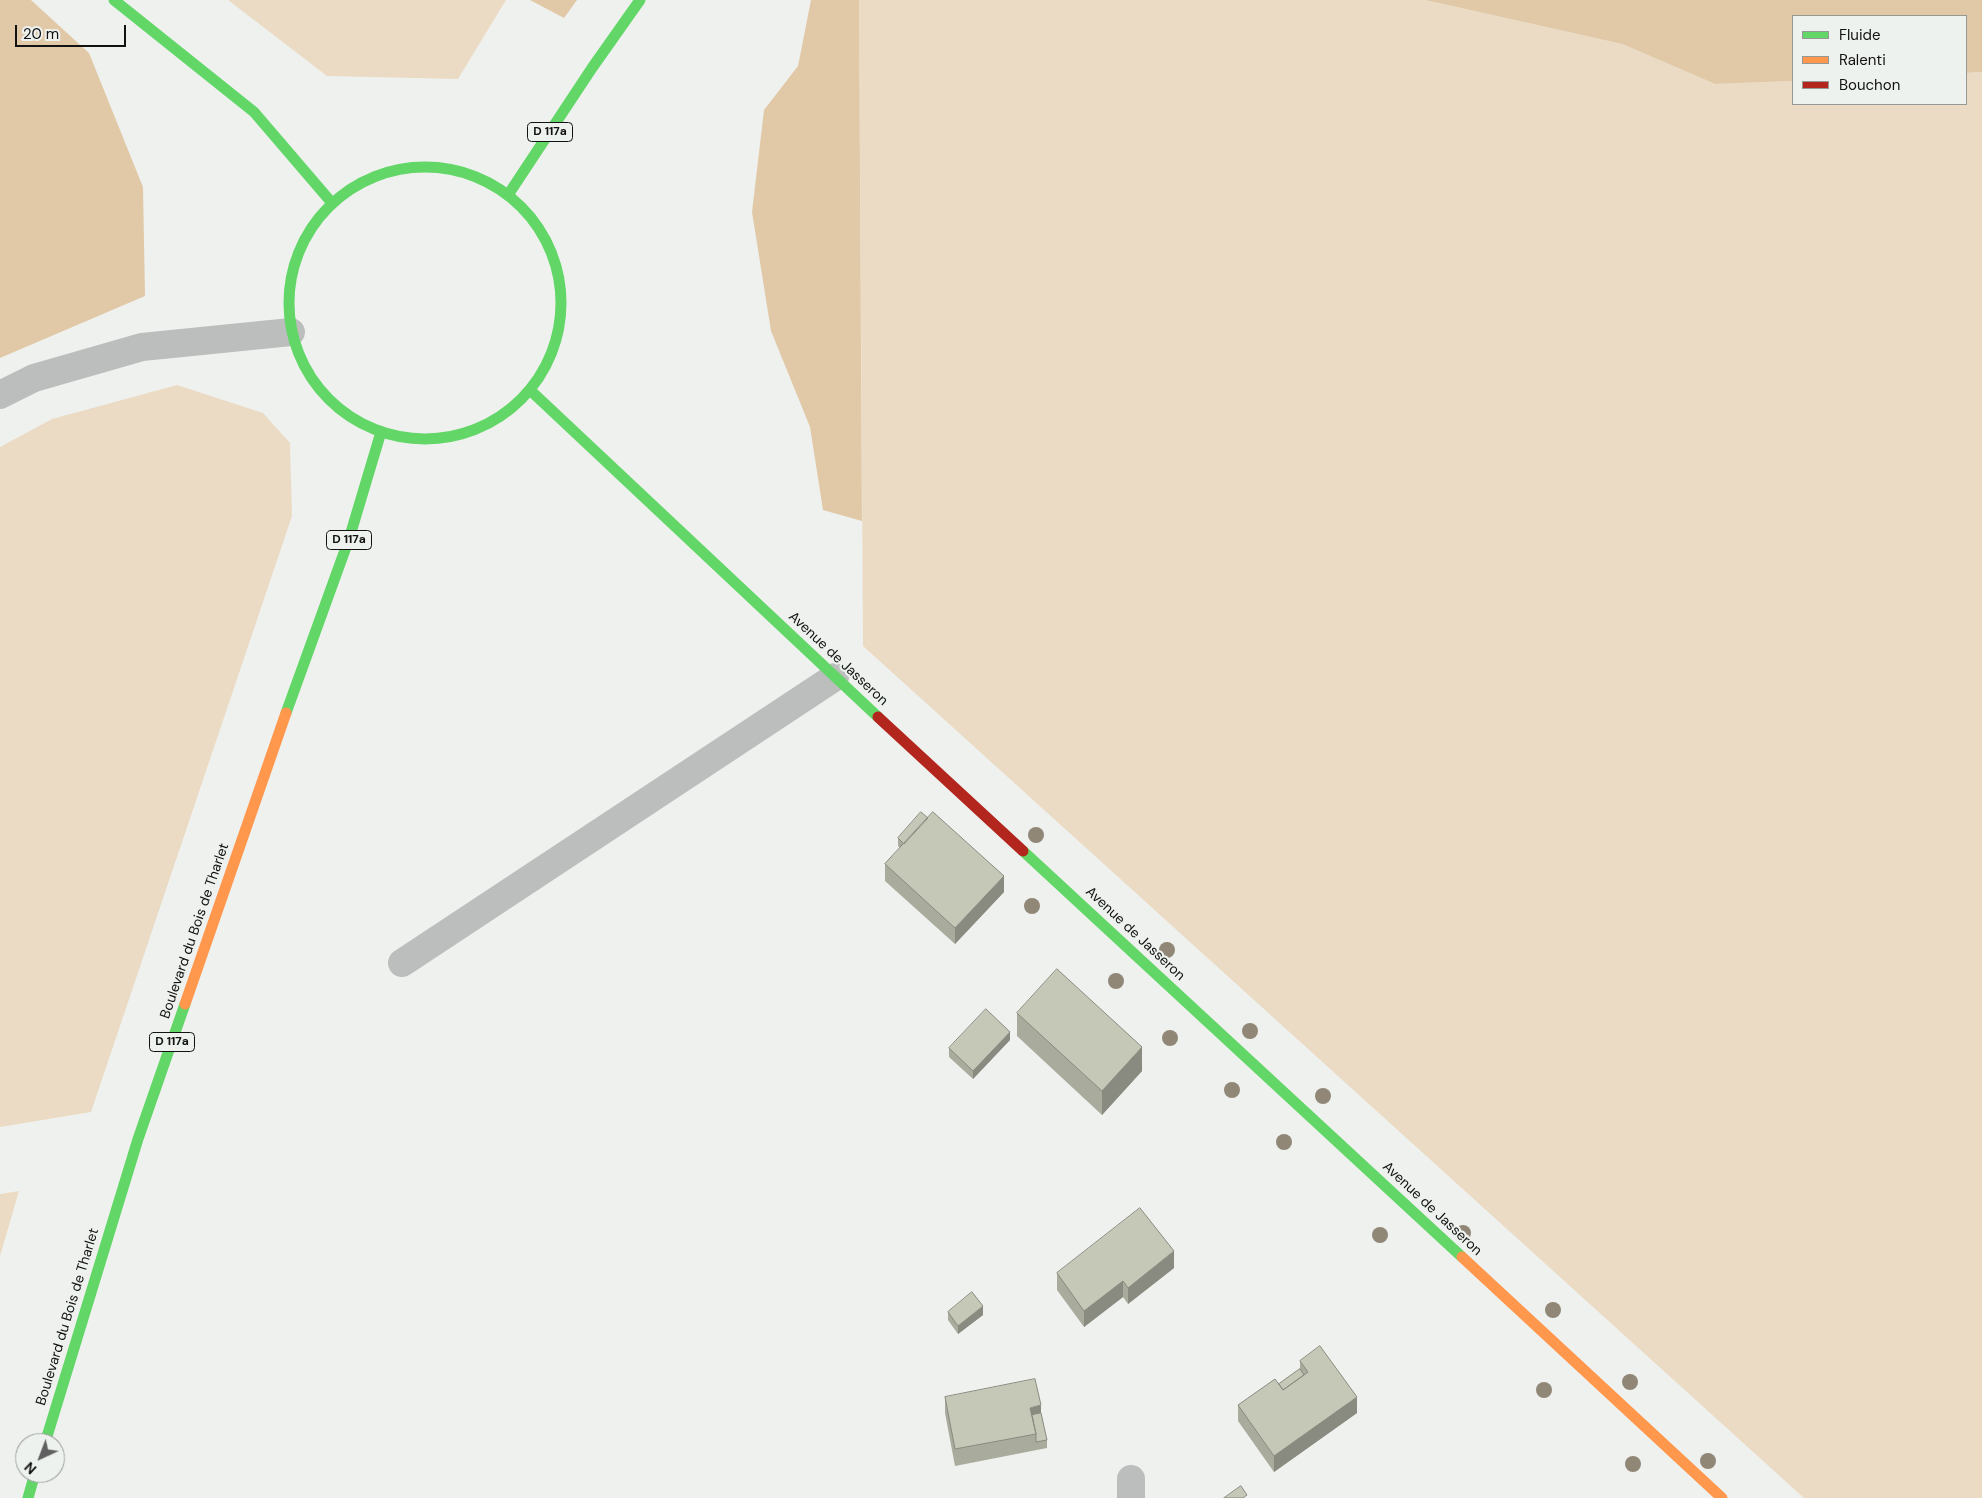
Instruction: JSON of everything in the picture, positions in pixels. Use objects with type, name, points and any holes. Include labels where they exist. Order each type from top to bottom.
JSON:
[{"type":"main road","points":[[114,0],[254,112],[332,202]]},
{"type":"main road","name":"D 117a","points":[[508,195],[592,68],[640,0]]},
{"type":"main road","points":[[418,167],[450,169],[480,179],[508,195],[530,217],[547,243],[558,272],[560,288],[561,304],[558,335],[547,364],[530,390],[505,414],[474,431],[440,439],[406,438],[381,432],[349,416],[328,400],[312,380],[299,357],[291,332],[288,304],[291,275],[300,248],[313,224],[332,202],[358,184],[387,172],[418,167]]},
{"type":"main road","name":"Avenue de Jasseron","points":[[530,390],[835,677],[1722,1498]]},
{"type":"main road","name":"Boulevard du Bois de Tharlet","points":[[48,1433],[138,1139],[349,539],[381,432]]},
{"type":"main road","points":[[28,1498],[32,1483]]},
{"type":"street","points":[[0,395],[34,378],[142,347],[291,332]]},
{"type":"street","points":[[402,963],[835,677]]},
{"type":"shaded area","points":[[0,0],[31,0],[89,53],[143,187],[145,296],[0,358]]},
{"type":"shaded area","points":[[228,0],[506,0],[458,79],[327,76]]},
{"type":"shaded area","points":[[530,0],[577,0],[564,18]]},
{"type":"shaded area","points":[[811,0],[859,0],[862,521],[823,510],[810,427],[771,331],[752,212],[764,110],[798,66]]},
{"type":"shaded area","points":[[859,0],[1425,0],[1622,44],[1715,84],[1792,81],[1792,105],[1967,105],[1967,73],[1982,72],[1982,1498],[1804,1498],[863,646]]},
{"type":"shaded area","points":[[1425,0],[1982,0],[1982,72],[1967,73],[1967,15],[1792,15],[1792,81],[1715,84],[1622,44]]},
{"type":"shaded area","points":[[177,385],[263,413],[290,443],[292,516],[91,1112],[0,1127],[0,447],[52,419]]},
{"type":"shaded area","points":[[19,1191],[0,1256],[0,1194]]},
{"type":"building","points":[[921,812],[928,818],[904,844],[898,838]]},
{"type":"building","points":[[933,812],[1004,876],[955,928],[885,864]]},
{"type":"building","points":[[1057,969],[1142,1047],[1102,1091],[1017,1013]]},
{"type":"building","points":[[986,1009],[1010,1032],[973,1071],[949,1048]]},
{"type":"building","points":[[1140,1208],[1174,1251],[1128,1288],[1123,1281],[1084,1311],[1057,1273]]},
{"type":"building","points":[[972,1292],[983,1306],[958,1326],[948,1312]]},
{"type":"building","points":[[1320,1346],[1357,1397],[1274,1456],[1238,1405],[1275,1379],[1283,1390],[1308,1372],[1300,1361]]},
{"type":"building","points":[[1300,1369],[1304,1375],[1283,1390],[1279,1384]]},
{"type":"building","points":[[1035,1379],[1041,1405],[1030,1408],[1036,1434],[955,1449],[945,1397]]},
{"type":"building","points":[[1041,1413],[1047,1440],[1036,1442],[1032,1415]]},
{"type":"building","points":[[1241,1486],[1247,1495],[1243,1498],[1224,1498]]},
{"type":"traffic: fast","points":[[114,0],[254,112],[332,203]]},
{"type":"traffic: fast","points":[[508,195],[592,68],[640,0]]},
{"type":"traffic: fast","points":[[425,167],[452,170],[477,177],[501,190],[521,207],[538,227],[551,251],[558,276],[561,303],[558,330],[551,355],[538,379],[521,399],[501,416],[477,429],[452,436],[425,439],[398,436],[373,429],[349,416],[329,399],[312,379],[299,355],[292,330],[289,303],[292,276],[299,251],[312,227],[329,207],[349,190],[373,177],[398,170],[425,167]]},
{"type":"traffic: fast","points":[[530,390],[878,717]]},
{"type":"traffic: fast","points":[[286,713],[349,539],[381,432]]},
{"type":"traffic: fast","points":[[1023,851],[1462,1257]]},
{"type":"traffic: fast","points":[[48,1433],[138,1139],[185,1004]]},
{"type":"traffic: fast","points":[[28,1498],[32,1483]]},
{"type":"traffic: slow","points":[[185,1004],[286,713]]},
{"type":"traffic: slow","points":[[1462,1257],[1722,1498]]},
{"type":"traffic: jam","points":[[878,717],[1023,851]]}]
